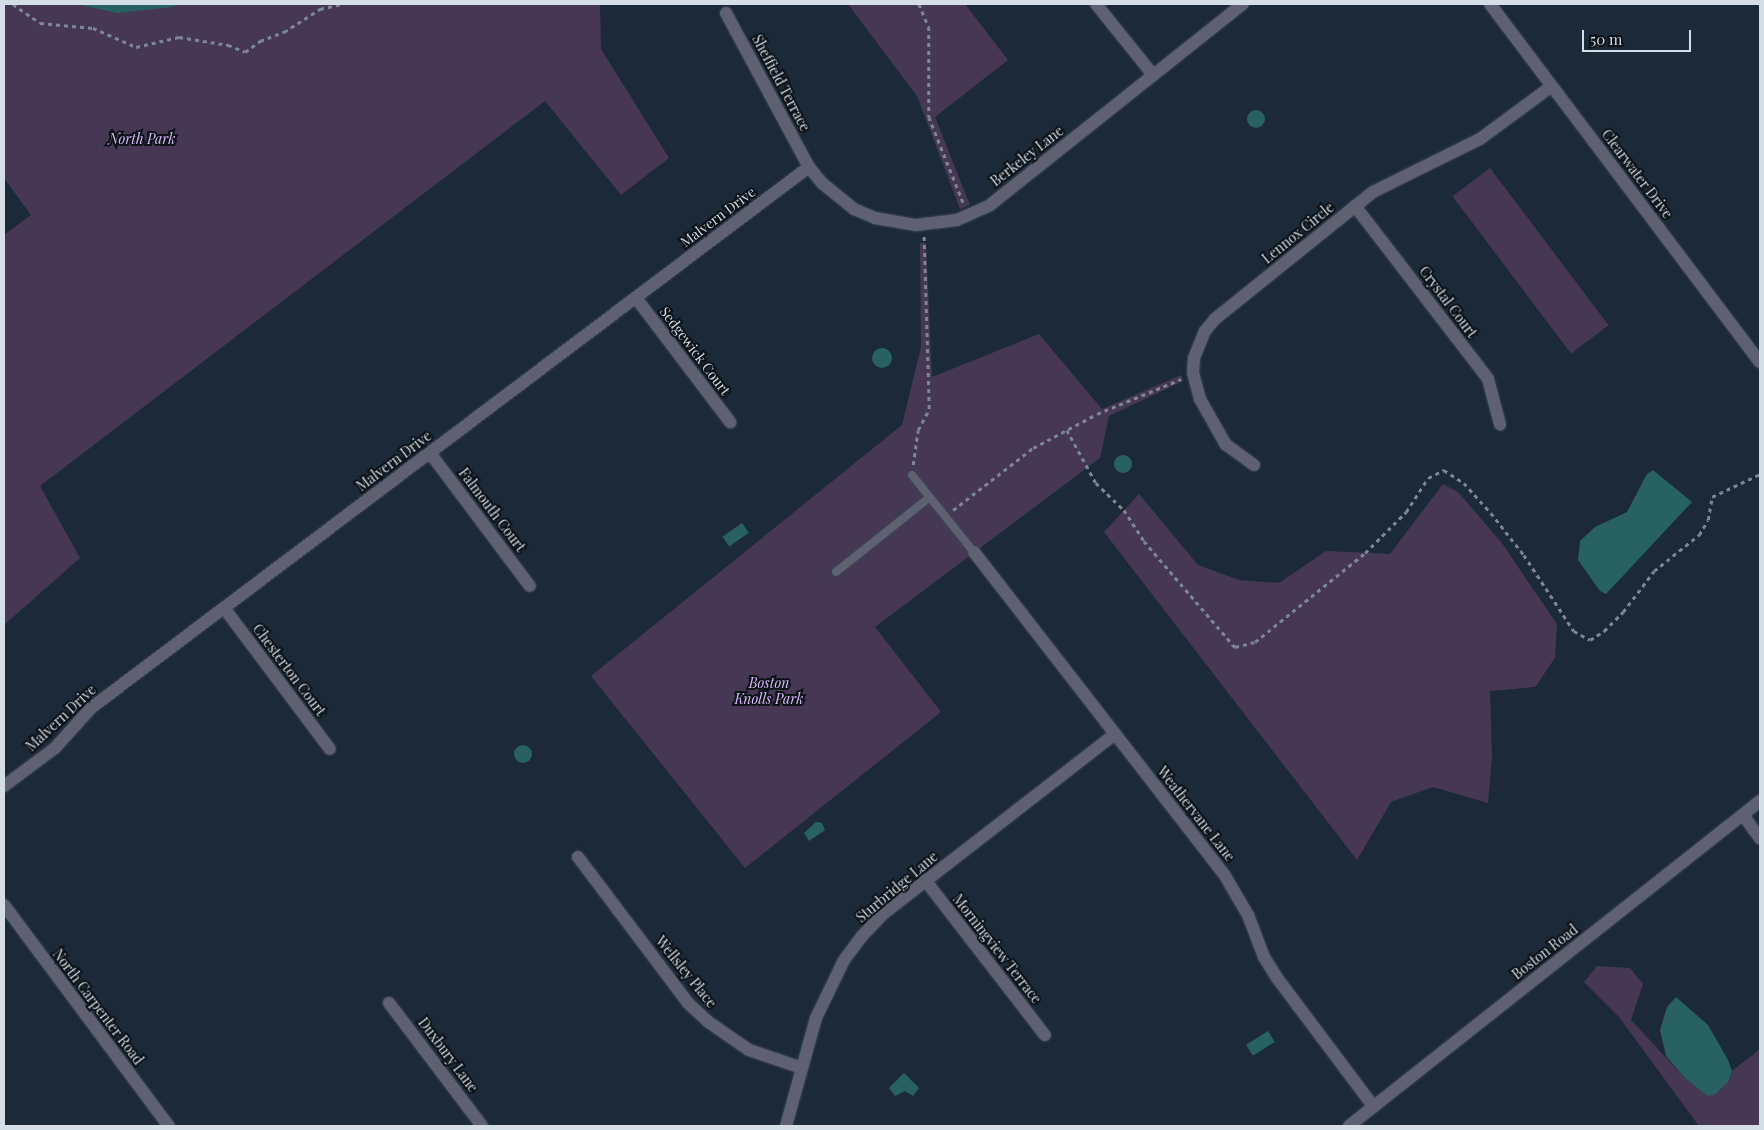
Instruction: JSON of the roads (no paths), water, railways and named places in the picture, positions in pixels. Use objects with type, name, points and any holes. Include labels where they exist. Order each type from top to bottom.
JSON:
[{"type":"street","points":[[1096,4],[1153,75]]},
{"type":"street","name":"Berkeley Lane","points":[[809,167],[822,183],[854,209],[895,224],[925,225],[968,215],[1001,197],[1243,4]]},
{"type":"street","name":"Clearwater Drive","points":[[1490,4],[1760,362]]},
{"type":"street","name":"Sheffield Terrace","points":[[726,13],[809,167]]},
{"type":"street","name":"Lennox Circle","points":[[1254,465],[1226,445],[1213,426],[1200,399],[1193,373],[1198,344],[1215,319],[1389,181],[1480,139],[1552,86]]},
{"type":"street","name":"Malvern Drive","points":[[4,786],[55,748],[91,708],[809,167]]},
{"type":"street","name":"Crystal Court","points":[[1356,206],[1488,379],[1500,424]]},
{"type":"street","name":"Sedgewick Court","points":[[636,298],[730,422]]},
{"type":"street","name":"Falmouth Court","points":[[430,453],[530,586]]},
{"type":"street","name":"Weathervane Lane","points":[[974,552],[1236,891],[1277,978],[1374,1107]]},
{"type":"street","name":"Chesterton Court","points":[[224,608],[330,749]]},
{"type":"street","name":"Sturbridge Lane","points":[[786,1126],[816,1018],[844,960],[883,914],[1115,734]]},
{"type":"street","name":"Boston Road","points":[[1350,1126],[1760,802]]},
{"type":"street","points":[[1743,815],[1760,838]]},
{"type":"street","name":"Wellsley Place","points":[[578,856],[688,1003],[707,1021],[749,1050],[802,1068]]},
{"type":"street","name":"Morningview Terrace","points":[[926,880],[1045,1035]]},
{"type":"street","name":"North Carpenter Road","points":[[4,905],[169,1126]]},
{"type":"street","name":"Duxbury Lane","points":[[389,1002],[482,1126]]},
{"type":"lane","points":[[912,475],[974,552]]},
{"type":"lane","points":[[836,572],[930,497]]},
{"type":"park label","name":"North Park","points":[[142,139]]},
{"type":"park label","name":"Boston Knolls Park","points":[[769,692]]}]
